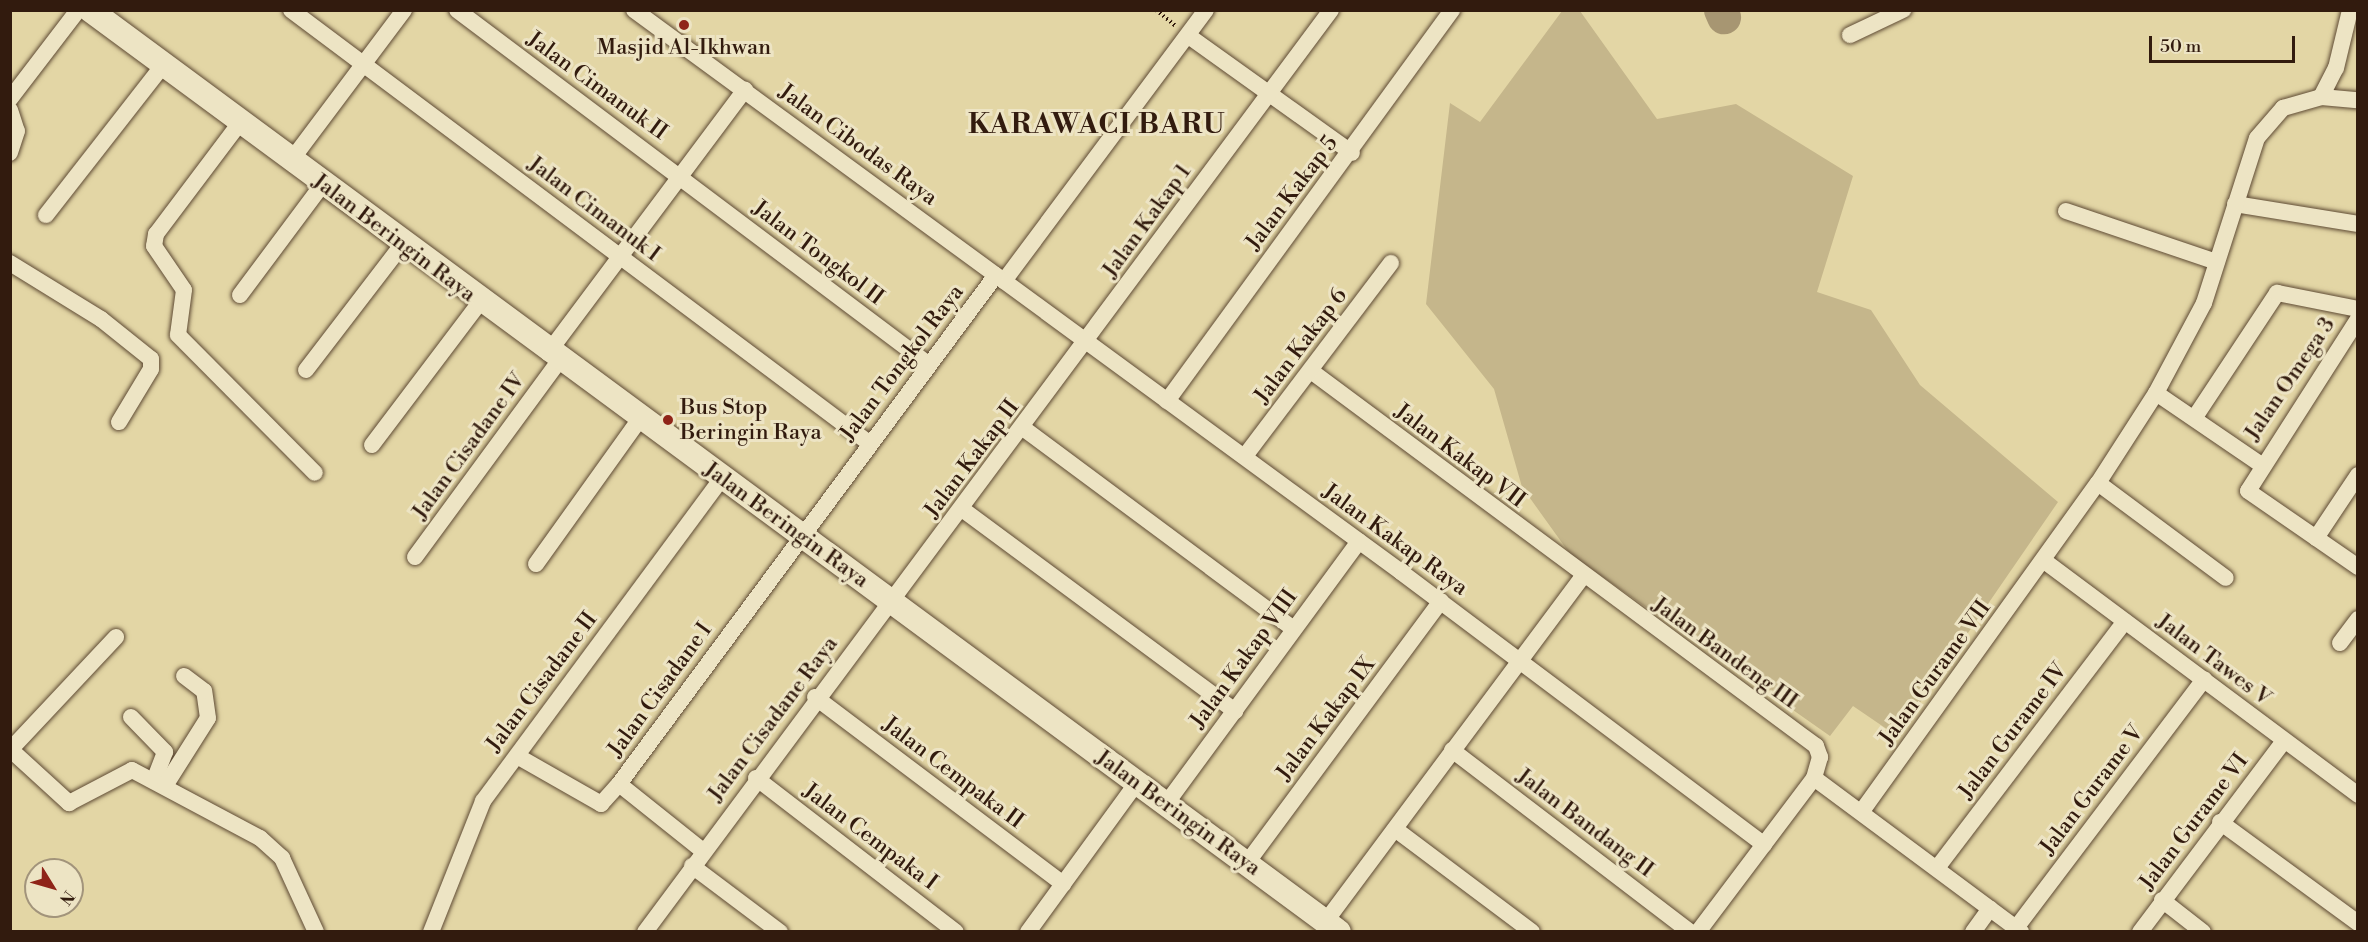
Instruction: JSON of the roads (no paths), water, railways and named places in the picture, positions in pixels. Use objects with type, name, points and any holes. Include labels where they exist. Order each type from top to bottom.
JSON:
[{"type":"street","points":[[10,99],[78,10]]},
{"type":"street","name":"Jalan Beringin Raya","points":[[90,10],[402,245],[1333,926]]},
{"type":"street","name":"Jalan Cimanuk I","points":[[291,10],[869,443]]},
{"type":"street","points":[[290,162],[404,10]]},
{"type":"street","name":"Jalan Cimanuk II","points":[[457,10],[681,177]]},
{"type":"street","name":"Jalan Cibodas Raya","points":[[634,10],[1000,278]]},
{"type":"street","name":"Jalan Tongkol Raya","points":[[801,536],[928,364],[1000,278],[1190,37],[1206,10]]},
{"type":"street","name":"Jalan Kakap 1","points":[[1087,343],[1331,10]]},
{"type":"street","name":"Jalan Kakap 5","points":[[1167,401],[1352,153],[1452,10]]},
{"type":"street","points":[[1850,35],[1903,10]]},
{"type":"street","points":[[2350,10],[2336,68],[2321,97],[2358,100]]},
{"type":"street","points":[[1190,37],[1352,153]]},
{"type":"street","points":[[46,214],[163,65]]},
{"type":"street","name":"Jalan Cisadane IV","points":[[415,557],[621,257],[745,90]]},
{"type":"street","name":"Jalan Gurame VII","points":[[1862,811],[2098,483],[2156,393],[2204,303],[2235,204],[2265,125],[2283,108],[2321,97]]},
{"type":"street","points":[[10,110],[17,131],[12,152]]},
{"type":"street","points":[[239,124],[153,243],[184,290],[178,335],[315,473]]},
{"type":"street","name":"Jalan Tongkol II","points":[[681,177],[928,364]]},
{"type":"street","points":[[240,295],[322,185]]},
{"type":"street","points":[[2235,204],[2358,224]]},
{"type":"street","points":[[2067,211],[2217,262]]},
{"type":"street","points":[[306,370],[402,245]]},
{"type":"street","points":[[10,263],[101,319],[151,359],[151,369],[119,422]]},
{"type":"street","name":"Jalan Kakap 6","points":[[1245,456],[1391,263]]},
{"type":"street","name":"Jalan Kakap Raya","points":[[1000,278],[1441,601],[1764,845]]},
{"type":"street","points":[[2195,417],[2277,293],[2358,309]]},
{"type":"street","points":[[372,445],[480,302]]},
{"type":"street","name":"Jalan Omega 3","points":[[2316,538],[2248,491],[2260,464],[2358,319]]},
{"type":"street","name":"Jalan Kakap II","points":[[891,601],[1087,343]]},
{"type":"street","name":"Jalan Kakap VII","points":[[1311,371],[1582,578]]},
{"type":"street","points":[[2156,393],[2195,417],[2260,464]]},
{"type":"street","points":[[536,564],[640,419]]},
{"type":"street","points":[[1023,428],[1294,629]]},
{"type":"street","points":[[2358,475],[2316,538],[2358,567]]},
{"type":"street","name":"Jalan Cisadane II","points":[[431,932],[483,801],[722,478]]},
{"type":"street","points":[[2098,483],[2226,578]]},
{"type":"street","points":[[962,509],[1235,711]]},
{"type":"street","name":"Jalan Cisadane I","points":[[703,851],[619,784],[801,536]]},
{"type":"street","name":"Jalan Kakap VIII","points":[[1166,804],[1359,541]]},
{"type":"street","name":"Jalan Tawes V","points":[[2043,560],[2358,795]]},
{"type":"street","points":[[1333,926],[1395,830],[1452,750],[1582,578]]},
{"type":"street","name":"Jalan Bandeng III","points":[[1582,578],[1816,746],[1820,757],[1814,778]]},
{"type":"street","name":"Jalan Cisadane Raya","points":[[645,932],[815,697],[891,601]]},
{"type":"street","name":"Jalan Kakap IX","points":[[1247,863],[1441,601]]},
{"type":"street","points":[[2340,643],[2358,619]]},
{"type":"street","name":"Jalan Gurame IV","points":[[1937,868],[2125,621]]},
{"type":"street","points":[[116,637],[11,750],[69,803],[124,770],[159,783],[272,846],[316,932]]},
{"type":"street","points":[[159,783],[208,718],[204,691],[184,676]]},
{"type":"street","name":"Jalan Gurame V","points":[[2018,930],[2204,680]]},
{"type":"street","name":"Jalan Cempaka II","points":[[815,697],[1063,884]]},
{"type":"street","points":[[131,717],[165,752],[159,783]]},
{"type":"street","name":"Jalan Gurame VI","points":[[2140,932],[2220,822],[2284,741]]},
{"type":"street","name":"Jalan Bandang II","points":[[1452,750],[1690,932]]},
{"type":"street","points":[[517,756],[601,804],[619,784]]},
{"type":"street","name":"Jalan Cempaka I","points":[[756,778],[956,932]]},
{"type":"street","points":[[1698,932],[1814,778],[1862,811],[2018,930]]},
{"type":"street","points":[[1028,932],[1136,783]]},
{"type":"street","points":[[2220,822],[2358,923]]},
{"type":"street","points":[[1395,830],[1532,932]]},
{"type":"street","points":[[692,866],[776,930]]},
{"type":"street","points":[[2162,900],[2203,932]]},
{"type":"street","points":[[1973,932],[1990,909]]},
{"type":"waterway","points":[[1721,10],[1724,17]]},
{"type":"place","name":"Masjid Al-Ikhwan","points":[[684,25]]},
{"type":"place","name":"Bus Stop Beringin Raya","points":[[668,420]]},
{"type":"district","name":"KARAWACI BARU","points":[[1097,125]]}]
